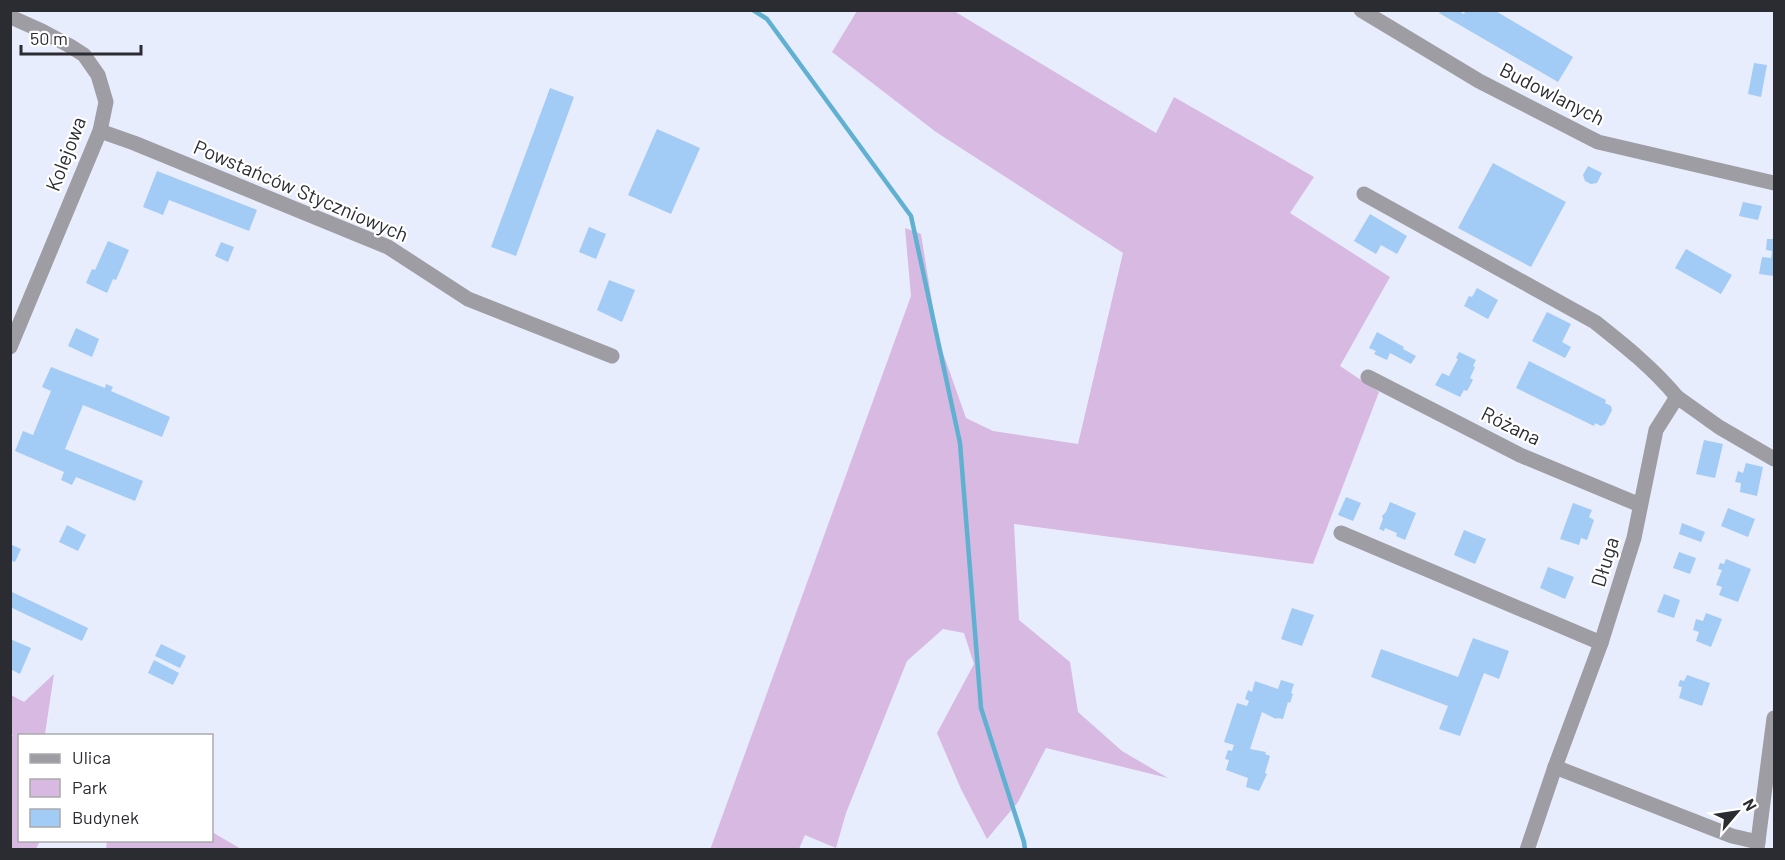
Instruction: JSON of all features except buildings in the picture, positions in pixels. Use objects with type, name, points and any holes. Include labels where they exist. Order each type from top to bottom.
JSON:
[{"type":"street","name":"Budowlanych","points":[[1361,10],[1479,81],[1598,142],[1774,183]]},
{"type":"street","name":"Kolejowa","points":[[10,15],[84,55],[98,75],[106,102],[100,131],[10,347]]},
{"type":"street","name":"Powstańców Styczniowych","points":[[100,131],[388,247],[468,299],[612,356]]},
{"type":"street","points":[[1364,194],[1595,322],[1626,347],[1677,397],[1719,427],[1774,459]]},
{"type":"street","name":"Różana","points":[[1368,377],[1520,455],[1640,505]]},
{"type":"street","name":"Długa","points":[[1527,849],[1601,643],[1635,538],[1656,430],[1677,397]]},
{"type":"street","points":[[1341,533],[1601,643]]},
{"type":"street","points":[[1555,767],[1757,846],[1774,718]]},
{"type":"green space","points":[[857,11],[954,11],[1156,133],[1174,97],[1314,177],[1290,213],[1390,277],[1340,366],[1379,392],[1313,564],[1014,524],[1019,620],[1070,662],[1078,712],[1122,751],[1168,778],[1046,748],[1018,802],[987,839],[961,789],[937,733],[974,664],[964,633],[943,629],[907,661],[846,813],[836,848],[805,835],[799,849],[710,850],[911,296],[905,228],[921,234],[938,339],[966,418],[993,431],[1078,444],[1123,253],[936,132],[832,52]]},
{"type":"green space","points":[[54,674],[45,734],[18,734],[18,842],[40,842],[36,849],[11,849],[10,739],[13,735],[11,734],[11,695],[24,702]]},
{"type":"green space","points":[[213,833],[241,849],[106,849],[107,842],[213,842]]},
{"type":"waterway","points":[[753,10],[767,19],[911,216],[960,443],[981,708],[1025,850]]}]
